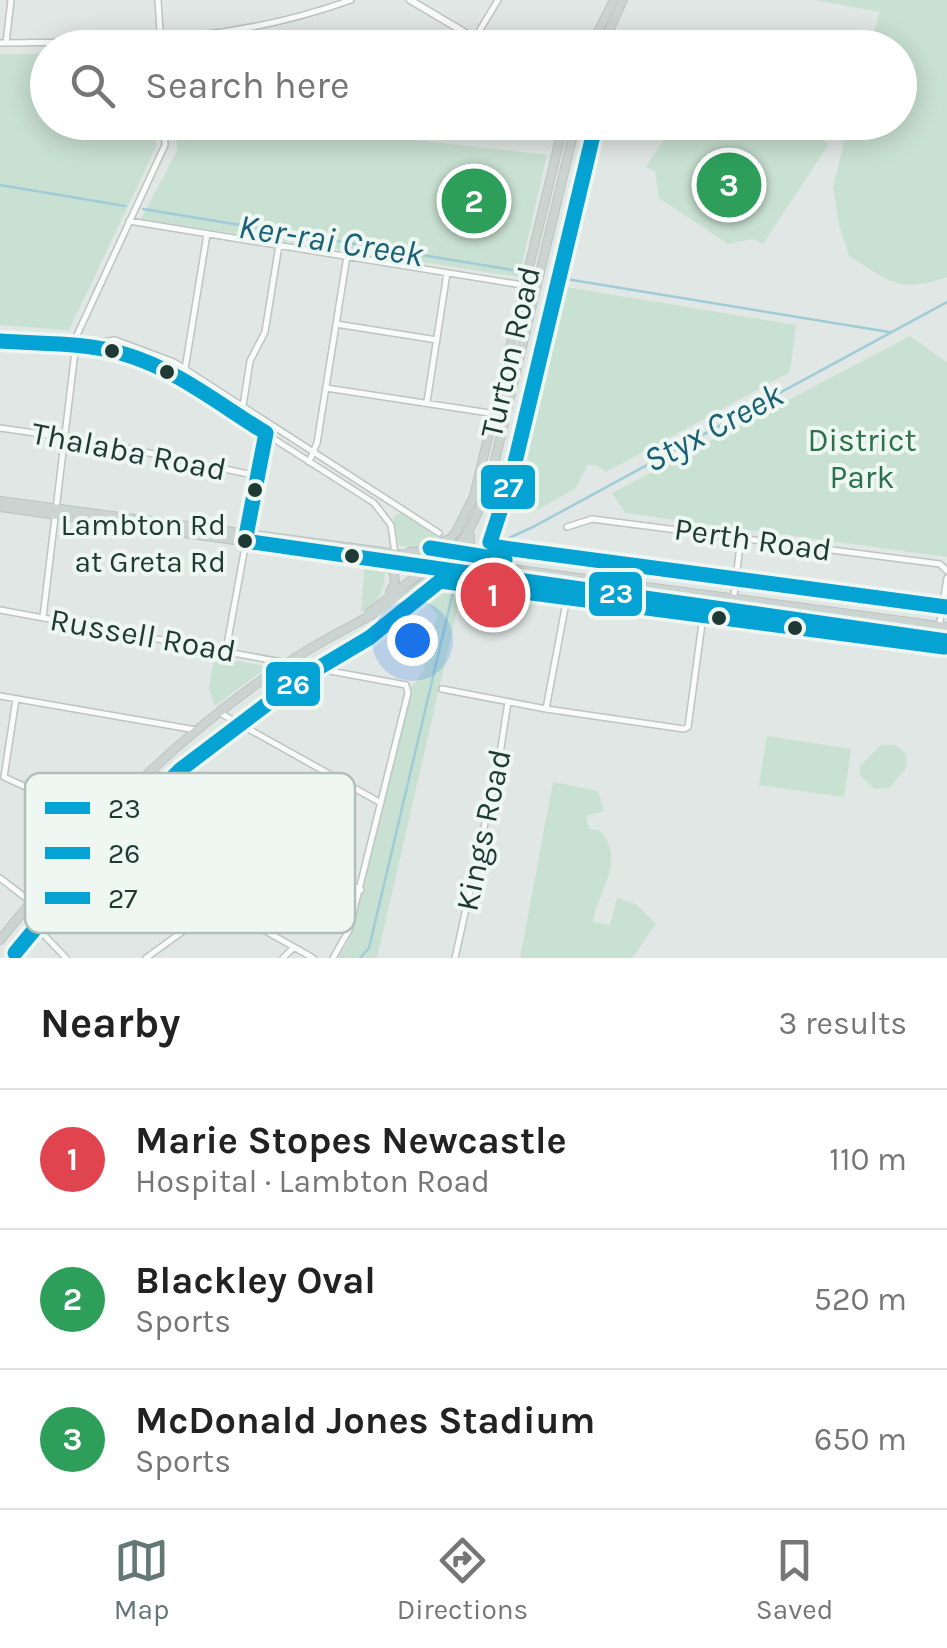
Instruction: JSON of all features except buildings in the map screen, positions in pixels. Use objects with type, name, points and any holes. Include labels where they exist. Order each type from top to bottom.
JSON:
[{"type":"main road","points":[[599,30],[614,0]]},
{"type":"main road","points":[[609,30],[623,0]]},
{"type":"main road","name":"Turton Road","points":[[422,586],[448,561],[479,508],[493,470],[560,140]]},
{"type":"main road","name":"Turton Road","points":[[358,622],[428,568],[456,532],[478,487],[571,140]]},
{"type":"main road","points":[[0,504],[943,627]]},
{"type":"main road","points":[[479,508],[468,546],[474,557],[490,566]]},
{"type":"main road","points":[[395,554],[427,551],[456,532]]},
{"type":"main road","points":[[246,538],[478,576],[942,641]]},
{"type":"main road","points":[[374,560],[388,566],[394,575],[393,588],[382,602]]},
{"type":"main road","points":[[149,771],[196,730],[289,662],[422,586],[478,576]]},
{"type":"main road","points":[[0,940],[25,909]]},
{"type":"street","points":[[11,0],[3,43],[30,43]]},
{"type":"street","points":[[158,0],[159,30]]},
{"type":"street","points":[[242,30],[350,0]]},
{"type":"street","points":[[410,0],[461,30]]},
{"type":"street","points":[[480,30],[498,0]]},
{"type":"street","points":[[44,618],[80,326],[165,140]]},
{"type":"street","points":[[129,222],[530,286]]},
{"type":"street","points":[[180,379],[207,234]]},
{"type":"street","points":[[237,416],[243,406],[250,361],[265,332],[278,245]]},
{"type":"street","points":[[309,462],[314,452],[348,256]]},
{"type":"street","points":[[427,402],[447,273]]},
{"type":"street","points":[[336,324],[437,340]]},
{"type":"street","points":[[90,348],[115,340],[159,355],[439,533]]},
{"type":"street","points":[[0,341],[90,348],[130,356],[180,379],[366,497],[386,516],[396,544],[395,554]]},
{"type":"street","points":[[326,388],[496,414]]},
{"type":"street","name":"Thalaba Road","points":[[0,428],[65,436],[258,476]]},
{"type":"street","points":[[226,650],[266,434]]},
{"type":"street","points":[[386,516],[400,506]]},
{"type":"street","name":"Perth Road","points":[[568,528],[592,519],[741,537],[940,564],[947,574]]},
{"type":"street","points":[[732,612],[741,537]]},
{"type":"street","points":[[942,641],[947,574]]},
{"type":"street","points":[[546,709],[571,576]]},
{"type":"street","points":[[442,689],[684,729],[688,727],[706,594]]},
{"type":"street","name":"Russell Road","points":[[0,610],[404,683],[409,690],[381,803]]},
{"type":"street","points":[[0,696],[196,730]]},
{"type":"street","points":[[16,698],[4,777],[25,787]]},
{"type":"street","name":"Kings Road","points":[[456,958],[508,702]]},
{"type":"street","points":[[220,713],[327,773]]},
{"type":"street","points":[[149,771],[153,773]]},
{"type":"street","points":[[355,788],[381,803],[355,910]]},
{"type":"street","points":[[0,878],[25,897]]},
{"type":"street","points":[[355,887],[360,890]]},
{"type":"street","points":[[22,912],[25,915]]},
{"type":"street","points":[[42,933],[66,958]]},
{"type":"street","points":[[146,958],[179,933]]},
{"type":"street","points":[[269,933],[313,958]]},
{"type":"street","points":[[333,958],[348,933]]},
{"type":"street","points":[[283,958],[294,947]]},
{"type":"green space","points":[[816,0],[947,0],[947,277],[917,285],[895,283],[849,256],[833,187],[845,140],[917,140],[917,30],[874,30],[880,12]]},
{"type":"green space","points":[[0,54],[30,54],[30,140],[156,140],[156,147],[69,330],[0,325]]},
{"type":"green space","points":[[177,140],[415,140],[547,155],[519,277],[141,219],[177,151]]},
{"type":"green space","points":[[664,140],[823,140],[829,144],[763,244],[754,239],[728,244],[659,198],[655,172],[646,167]]},
{"type":"green space","points":[[554,285],[796,325],[790,372],[606,472],[588,465],[575,489],[533,512],[496,507],[549,289]]},
{"type":"green space","name":"District Park","points":[[910,336],[947,362],[947,557],[625,513],[612,493]]},
{"type":"green space","points":[[402,512],[441,540],[424,548],[399,546],[393,517]]},
{"type":"green space","points":[[365,562],[374,562],[385,571],[385,578],[376,601],[361,612]]},
{"type":"green space","points":[[463,585],[377,958],[338,958],[351,933],[355,933],[355,916],[411,688],[423,672],[437,614],[424,599],[449,586]]},
{"type":"green space","points":[[214,657],[266,668],[215,706],[209,689]]},
{"type":"green space","points":[[767,736],[851,749],[844,797],[759,785]]},
{"type":"green space","points":[[881,745],[896,745],[906,754],[907,767],[889,788],[875,789],[860,775],[860,766]]},
{"type":"green space","points":[[553,782],[598,791],[604,811],[586,816],[589,829],[599,830],[607,841],[611,863],[593,922],[610,925],[617,898],[636,904],[656,924],[632,958],[520,958]]},
{"type":"waterway","name":"Ker-rai Creek","points":[[0,185],[125,206]]},
{"type":"waterway","name":"Ker-rai Creek","points":[[143,209],[519,271]]},
{"type":"waterway","name":"Ker-rai Creek","points":[[560,278],[889,332]]},
{"type":"waterway","name":"Styx Creek","points":[[480,551],[533,527],[947,302]]},
{"type":"waterway","name":"Styx Creek","points":[[360,958],[369,948],[454,588]]},
{"type":"transit line","name":"27","points":[[592,140],[512,475],[490,542],[497,547],[947,607]]},
{"type":"transit line","name":"23","points":[[0,341],[94,347],[124,354],[180,378],[266,433]]},
{"type":"transit line","name":"23","points":[[266,433],[245,541],[947,641]]},
{"type":"transit line","name":"27","points":[[430,548],[505,560]]},
{"type":"transit line","name":"26","points":[[177,773],[300,679],[369,638],[440,581],[944,647]]},
{"type":"transit line","name":"26","points":[[15,953],[32,933]]},
{"type":"place","name":"McDonald Jones Stadium","points":[[729,185]]},
{"type":"place","name":"Blackley Oval","points":[[474,201]]},
{"type":"place","name":"Lambton Rd at Greta Rd","points":[[245,541]]},
{"type":"place","name":"Marie Stopes Newcastle","points":[[493,595]]}]
